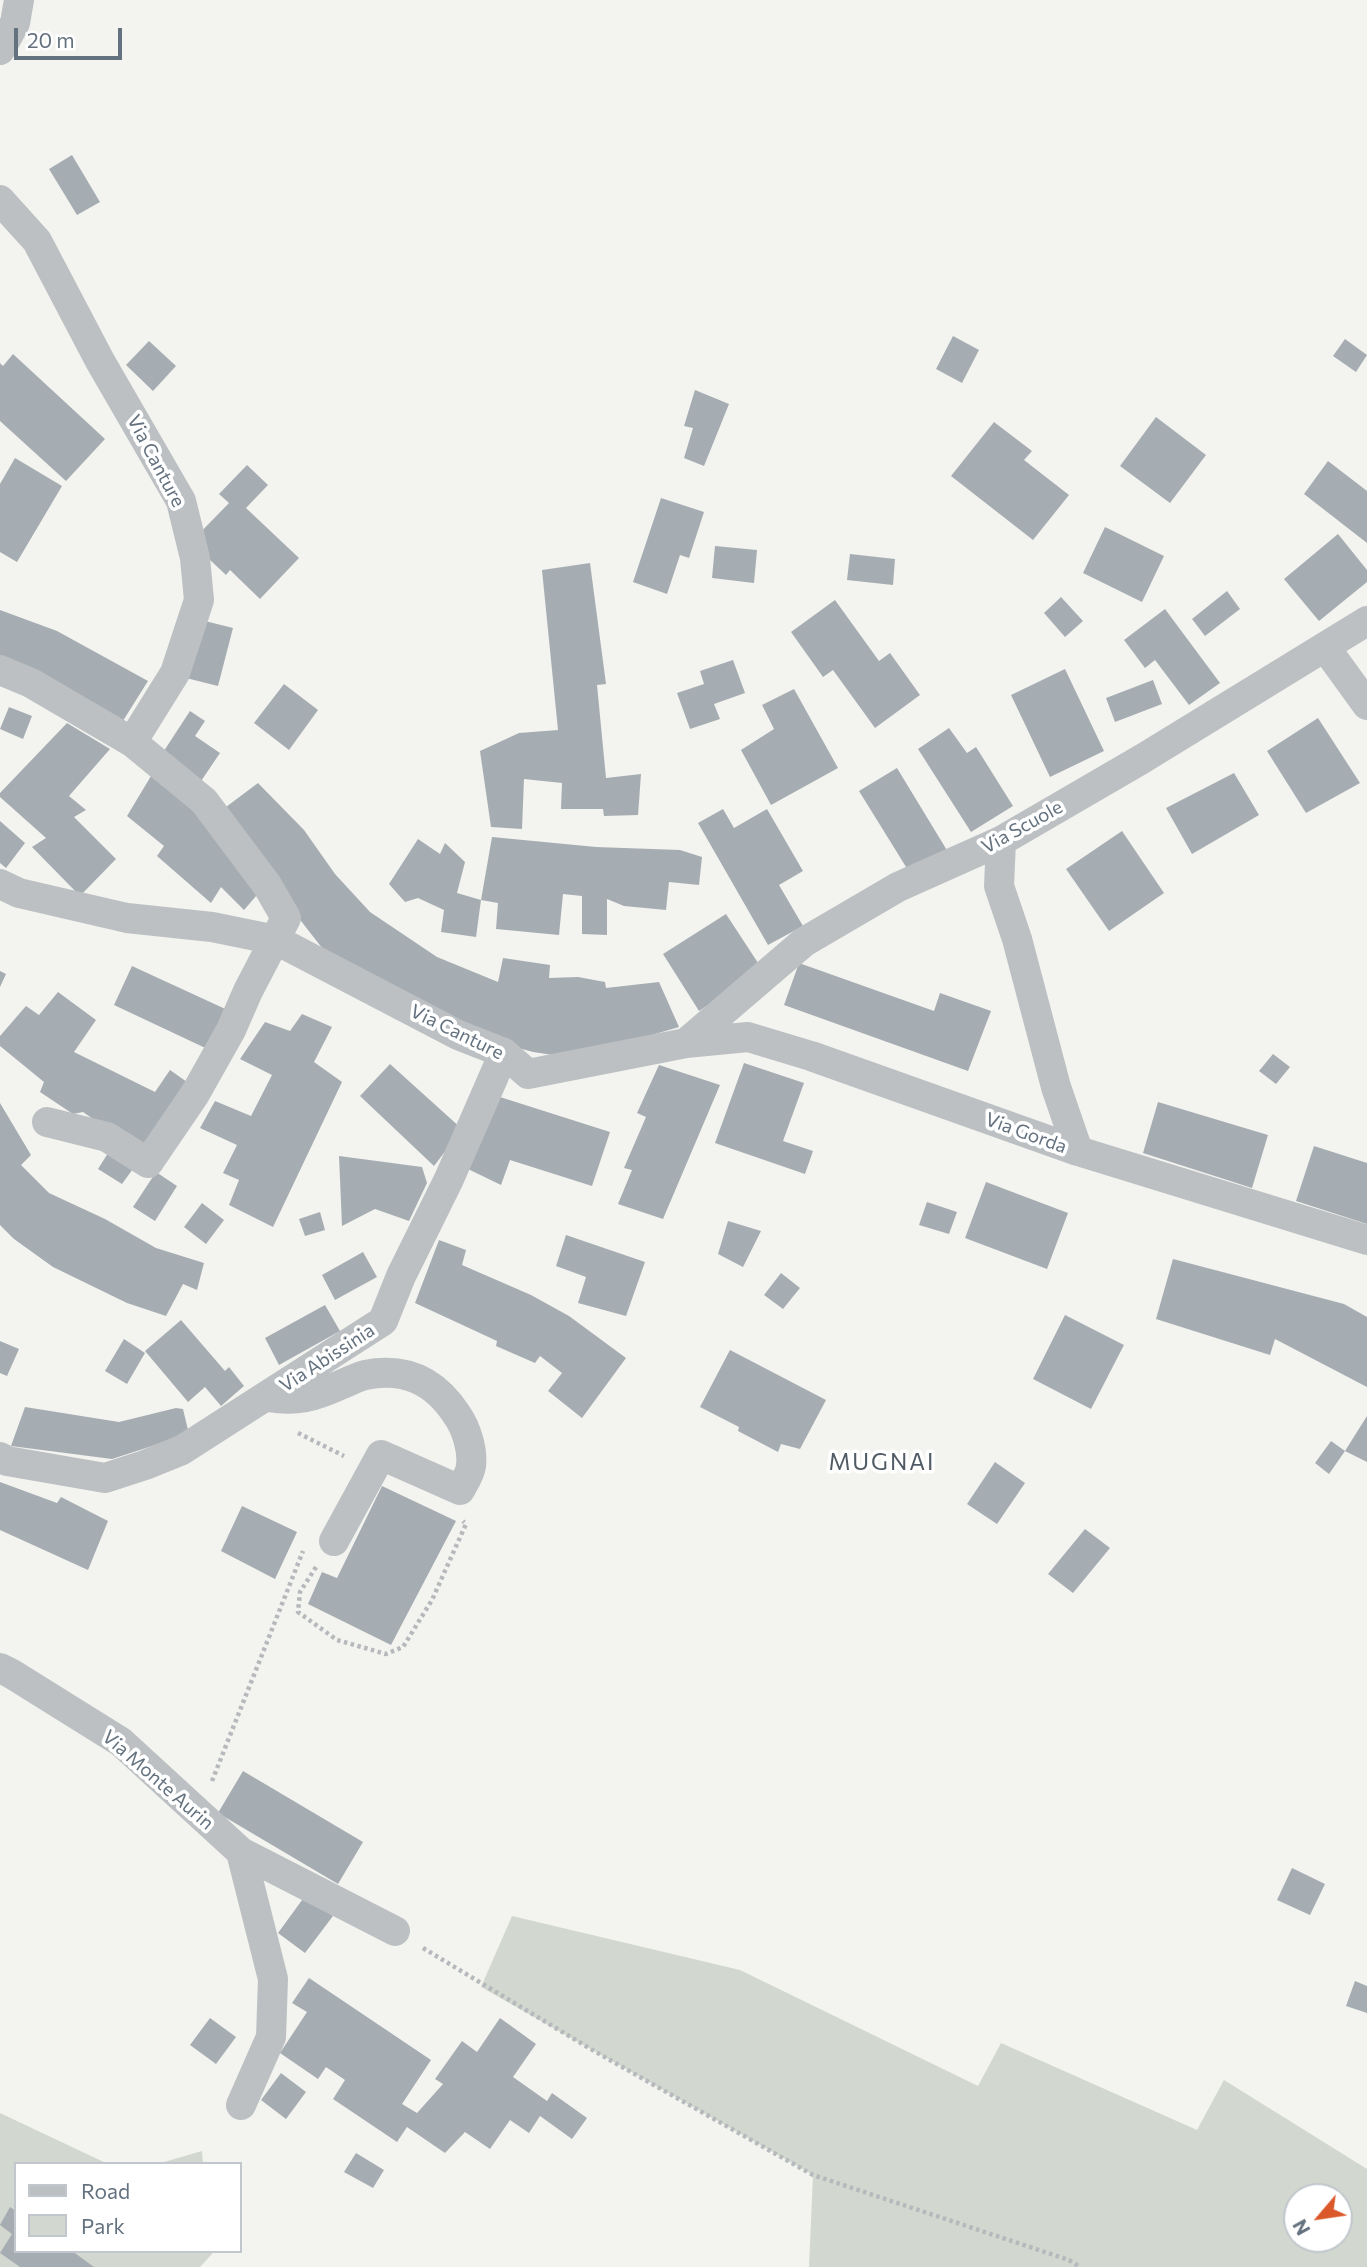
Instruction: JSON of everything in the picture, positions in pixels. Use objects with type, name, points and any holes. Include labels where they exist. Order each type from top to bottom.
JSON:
[{"type":"street","points":[[0,50],[15,23],[19,0]]},
{"type":"street","name":"Via Canture","points":[[0,200],[37,241],[100,361],[181,501],[195,558],[199,600],[175,673],[132,741]]},
{"type":"street","name":"Via Scuole","points":[[686,1043],[804,942],[898,887],[1001,841],[1142,759],[1367,621]]},
{"type":"street","points":[[1325,647],[1367,705]]},
{"type":"street","points":[[0,670],[31,683],[132,741],[204,801],[267,886],[286,918],[231,1030],[195,1094],[148,1163],[107,1137],[47,1122]]},
{"type":"street","points":[[1001,841],[999,886],[1017,939],[1056,1087],[1078,1151]]},
{"type":"street","name":"Via Canture","points":[[0,884],[19,893],[127,918],[212,928],[276,940],[458,1035],[504,1053],[528,1074],[686,1043]]},
{"type":"street","name":"Via Gorda","points":[[686,1043],[748,1037],[811,1056],[1078,1151],[1367,1240]]},
{"type":"street","name":"Via Abissinia","points":[[0,1457],[40,1468],[105,1478],[182,1450],[383,1321],[401,1276],[449,1179],[504,1053]]},
{"type":"street","points":[[268,1396],[289,1401],[321,1394],[364,1375],[395,1373],[421,1379],[442,1394],[459,1418],[469,1443],[471,1466],[460,1490],[381,1455],[321,1541]]},
{"type":"street","name":"Via Monte Aurin","points":[[0,1668],[121,1742],[242,1853],[395,1931]]},
{"type":"street","points":[[241,2105],[271,2037],[273,1979],[242,1853]]},
{"type":"path","points":[[291,1430],[349,1458]]},
{"type":"path","points":[[321,1541],[300,1592],[298,1612],[337,1640],[386,1654],[403,1647],[432,1600],[466,1524],[454,1512],[460,1499],[460,1490]]},
{"type":"path","points":[[209,1786],[321,1541]]},
{"type":"path","points":[[395,1931],[594,2051],[813,2175],[1069,2260],[1080,2267]]},
{"type":"green space","points":[[512,1916],[740,1970],[978,2086],[1001,2043],[1197,2130],[1224,2080],[1367,2169],[1367,2267],[809,2267],[813,2175],[481,1987]]},
{"type":"green space","points":[[0,2113],[104,2162],[14,2162],[14,2253],[212,2253],[200,2267],[0,2267]]},
{"type":"green space","points":[[202,2151],[203,2162],[164,2162]]},
{"type":"building","points":[[72,155],[100,202],[77,215],[49,169]]},
{"type":"building","points":[[953,336],[979,350],[962,383],[936,369]]},
{"type":"building","points":[[1345,339],[1367,355],[1356,372],[1333,356]]},
{"type":"building","points":[[149,341],[176,366],[153,391],[126,365]]},
{"type":"building","points":[[13,354],[105,439],[66,481],[0,421],[0,363],[3,366]]},
{"type":"building","points":[[695,390],[729,404],[704,466],[684,458],[693,428],[684,426]]},
{"type":"building","points":[[1156,417],[1206,455],[1170,503],[1120,466]]},
{"type":"building","points":[[994,422],[1032,451],[1024,460],[1069,495],[1033,540],[951,476]]},
{"type":"building","points":[[15,458],[62,486],[17,562],[0,552],[0,484]]},
{"type":"building","points":[[1328,461],[1367,491],[1367,543],[1304,494]]},
{"type":"building","points":[[247,465],[268,485],[246,508],[299,558],[260,599],[230,570],[226,575],[191,542],[229,503],[219,494]]},
{"type":"building","points":[[661,498],[704,512],[689,558],[680,555],[667,594],[633,582]]},
{"type":"building","points":[[1105,527],[1164,556],[1142,602],[1083,573]]},
{"type":"building","points":[[1338,534],[1367,570],[1367,582],[1319,621],[1284,579]]},
{"type":"building","points":[[715,546],[757,550],[754,583],[712,578]]},
{"type":"building","points":[[850,554],[895,559],[893,585],[847,580]]},
{"type":"building","points":[[590,563],[606,684],[597,685],[606,778],[641,774],[638,815],[604,816],[603,809],[561,809],[562,783],[524,779],[522,829],[491,827],[480,751],[519,733],[558,730],[542,570]]},
{"type":"building","points":[[1227,591],[1240,609],[1205,636],[1192,619]]},
{"type":"building","points":[[1061,597],[1083,621],[1065,637],[1044,613]]},
{"type":"building","points":[[835,600],[879,661],[890,653],[920,695],[875,728],[833,670],[823,677],[791,632]]},
{"type":"building","points":[[1165,609],[1220,683],[1189,705],[1155,660],[1145,668],[1124,640]]},
{"type":"building","points":[[0,610],[57,631],[148,681],[121,724],[0,662]]},
{"type":"building","points":[[201,620],[233,628],[218,686],[186,678]]},
{"type":"building","points":[[733,660],[745,693],[714,704],[720,719],[690,729],[677,693],[704,684],[700,671]]},
{"type":"building","points":[[1065,669],[1104,751],[1050,777],[1011,695]]},
{"type":"building","points":[[1153,680],[1162,704],[1115,722],[1106,698]]},
{"type":"building","points":[[284,684],[318,710],[289,750],[254,723]]},
{"type":"building","points":[[794,689],[838,768],[771,805],[741,750],[774,729],[762,705]]},
{"type":"building","points":[[9,707],[32,716],[23,739],[0,729]]},
{"type":"building","points":[[190,711],[205,721],[195,736],[220,753],[197,787],[158,760]]},
{"type":"building","points":[[1318,718],[1360,783],[1306,813],[1267,751]]},
{"type":"building","points":[[67,723],[110,749],[69,796],[86,810],[74,817],[116,859],[80,896],[32,847],[46,838],[0,797],[0,793]]},
{"type":"building","points":[[949,728],[967,753],[976,747],[1013,806],[971,832],[918,749]]},
{"type":"building","points":[[897,768],[948,852],[911,875],[859,791]]},
{"type":"building","points":[[154,771],[200,805],[263,888],[244,910],[221,887],[211,903],[157,856],[164,846],[127,816]]},
{"type":"building","points":[[1234,773],[1259,815],[1192,854],[1166,808]]},
{"type":"building","points":[[258,783],[304,830],[335,874],[370,912],[437,957],[498,982],[503,958],[550,965],[549,978],[578,977],[605,982],[606,988],[659,982],[679,1027],[573,1058],[533,1052],[486,1039],[326,953],[287,903],[222,810]]},
{"type":"building","points":[[723,809],[734,828],[767,809],[803,871],[779,885],[803,926],[768,945],[698,823]]},
{"type":"building","points":[[0,821],[25,843],[6,868],[0,863]]},
{"type":"building","points":[[1122,831],[1164,893],[1109,931],[1066,869]]},
{"type":"building","points":[[492,837],[596,847],[680,850],[702,857],[699,885],[669,882],[666,910],[624,906],[607,899],[607,935],[582,934],[582,896],[563,894],[559,935],[496,929],[498,903],[481,900]]},
{"type":"building","points":[[418,839],[440,854],[445,843],[465,862],[457,893],[481,900],[476,937],[441,932],[444,910],[418,898],[405,902],[389,884]]},
{"type":"building","points":[[726,914],[762,969],[699,1011],[663,954]]},
{"type":"building","points":[[799,963],[934,1011],[940,993],[991,1011],[968,1071],[784,1005]]},
{"type":"building","points":[[132,966],[234,1013],[216,1053],[114,1005]]},
{"type":"building","points":[[0,971],[6,974],[0,987]]},
{"type":"building","points":[[58,992],[96,1020],[74,1052],[155,1092],[170,1070],[194,1087],[150,1150],[83,1112],[73,1114],[40,1092],[44,1082],[0,1046],[0,1036],[26,1006],[39,1015]]},
{"type":"building","points":[[302,1014],[332,1027],[314,1062],[342,1082],[273,1227],[229,1205],[239,1180],[223,1173],[237,1145],[200,1128],[215,1101],[251,1116],[272,1075],[240,1059],[265,1022],[290,1031]]},
{"type":"building","points":[[1273,1054],[1290,1067],[1276,1084],[1259,1071]]},
{"type":"building","points":[[744,1063],[804,1083],[783,1141],[813,1151],[805,1174],[715,1143]]},
{"type":"building","points":[[390,1064],[462,1129],[434,1166],[360,1096]]},
{"type":"building","points":[[659,1065],[720,1085],[663,1219],[618,1204],[632,1170],[624,1168],[646,1117],[637,1113]]},
{"type":"building","points":[[500,1097],[610,1132],[592,1186],[510,1160],[501,1185],[468,1169]]},
{"type":"building","points":[[1158,1102],[1268,1135],[1252,1188],[1143,1153]]},
{"type":"building","points":[[0,1103],[31,1155],[21,1165],[49,1193],[105,1219],[156,1248],[204,1263],[197,1290],[183,1284],[166,1316],[127,1303],[53,1267],[14,1239],[0,1225]]},
{"type":"building","points":[[1314,1146],[1367,1163],[1367,1224],[1296,1201]]},
{"type":"building","points":[[110,1150],[135,1166],[122,1184],[98,1169]]},
{"type":"building","points":[[339,1156],[422,1167],[427,1183],[409,1221],[375,1209],[342,1226]]},
{"type":"building","points":[[156,1172],[177,1186],[155,1221],[133,1207]]},
{"type":"building","points":[[986,1182],[1068,1213],[1047,1269],[965,1238]]},
{"type":"building","points":[[927,1202],[957,1212],[949,1234],[919,1225]]},
{"type":"building","points":[[202,1203],[224,1220],[206,1244],[184,1227]]},
{"type":"building","points":[[320,1212],[325,1230],[305,1236],[299,1219]]},
{"type":"building","points":[[728,1221],[761,1231],[743,1267],[718,1254]]},
{"type":"building","points":[[566,1235],[645,1262],[626,1316],[578,1303],[586,1277],[556,1266]]},
{"type":"building","points":[[439,1240],[466,1250],[462,1265],[531,1295],[569,1316],[626,1358],[582,1418],[548,1391],[562,1373],[540,1356],[535,1363],[496,1346],[497,1341],[415,1303]]},
{"type":"building","points":[[363,1252],[377,1277],[335,1300],[322,1275]]},
{"type":"building","points":[[1173,1259],[1344,1304],[1367,1317],[1367,1387],[1275,1339],[1270,1355],[1156,1319]]},
{"type":"building","points":[[781,1273],[800,1288],[783,1309],[764,1295]]},
{"type":"building","points":[[325,1305],[340,1331],[279,1365],[265,1338]]},
{"type":"building","points":[[1065,1315],[1124,1345],[1091,1409],[1033,1379]]},
{"type":"building","points":[[181,1320],[225,1371],[229,1367],[244,1386],[221,1406],[205,1387],[188,1402],[145,1351]]},
{"type":"building","points":[[124,1339],[145,1353],[127,1384],[105,1371]]},
{"type":"building","points":[[0,1341],[19,1349],[7,1376],[0,1373]]},
{"type":"building","points":[[730,1350],[826,1400],[800,1449],[781,1444],[778,1452],[738,1431],[739,1427],[700,1407]]},
{"type":"building","points":[[25,1407],[119,1422],[176,1408],[183,1409],[189,1434],[112,1459],[11,1446]]},
{"type":"building","points":[[1367,1416],[1367,1462],[1345,1451]]},
{"type":"building","points":[[1331,1441],[1345,1451],[1329,1474],[1315,1463]]},
{"type":"building","points":[[995,1462],[1025,1483],[997,1524],[967,1504]]},
{"type":"building","points":[[0,1482],[57,1503],[61,1497],[108,1521],[88,1570],[0,1530]]},
{"type":"building","points":[[382,1486],[456,1521],[391,1645],[308,1604],[322,1572],[337,1578]]},
{"type":"building","points":[[242,1506],[297,1532],[275,1579],[221,1551]]},
{"type":"building","points":[[1085,1529],[1110,1548],[1073,1593],[1048,1574]]},
{"type":"building","points":[[243,1771],[363,1842],[338,1884],[218,1813]]},
{"type":"building","points":[[1292,1868],[1325,1884],[1310,1915],[1277,1900]]},
{"type":"building","points":[[305,1896],[333,1916],[305,1953],[278,1933]]},
{"type":"building","points":[[309,1978],[431,2060],[402,2104],[417,2113],[443,2084],[435,2079],[462,2041],[477,2052],[500,2018],[536,2044],[513,2077],[547,2101],[552,2093],[587,2118],[572,2139],[540,2116],[529,2133],[510,2120],[490,2149],[465,2132],[445,2153],[407,2127],[397,2142],[333,2099],[345,2080],[326,2067],[318,2079],[280,2053],[307,2012],[292,2003]]},
{"type":"building","points":[[1355,1981],[1367,1986],[1367,2013],[1346,2006]]},
{"type":"building","points":[[210,2018],[236,2037],[216,2064],[190,2045]]},
{"type":"building","points":[[281,2073],[306,2092],[286,2119],[261,2100]]},
{"type":"building","points":[[356,2153],[384,2170],[373,2188],[344,2172]]},
{"type":"building","points":[[10,2207],[14,2210],[14,2253],[75,2253],[94,2267],[20,2267],[0,2253],[12,2234],[0,2225]]},
{"type":"district","name":"MUGNAI","points":[[882,1462]]}]
